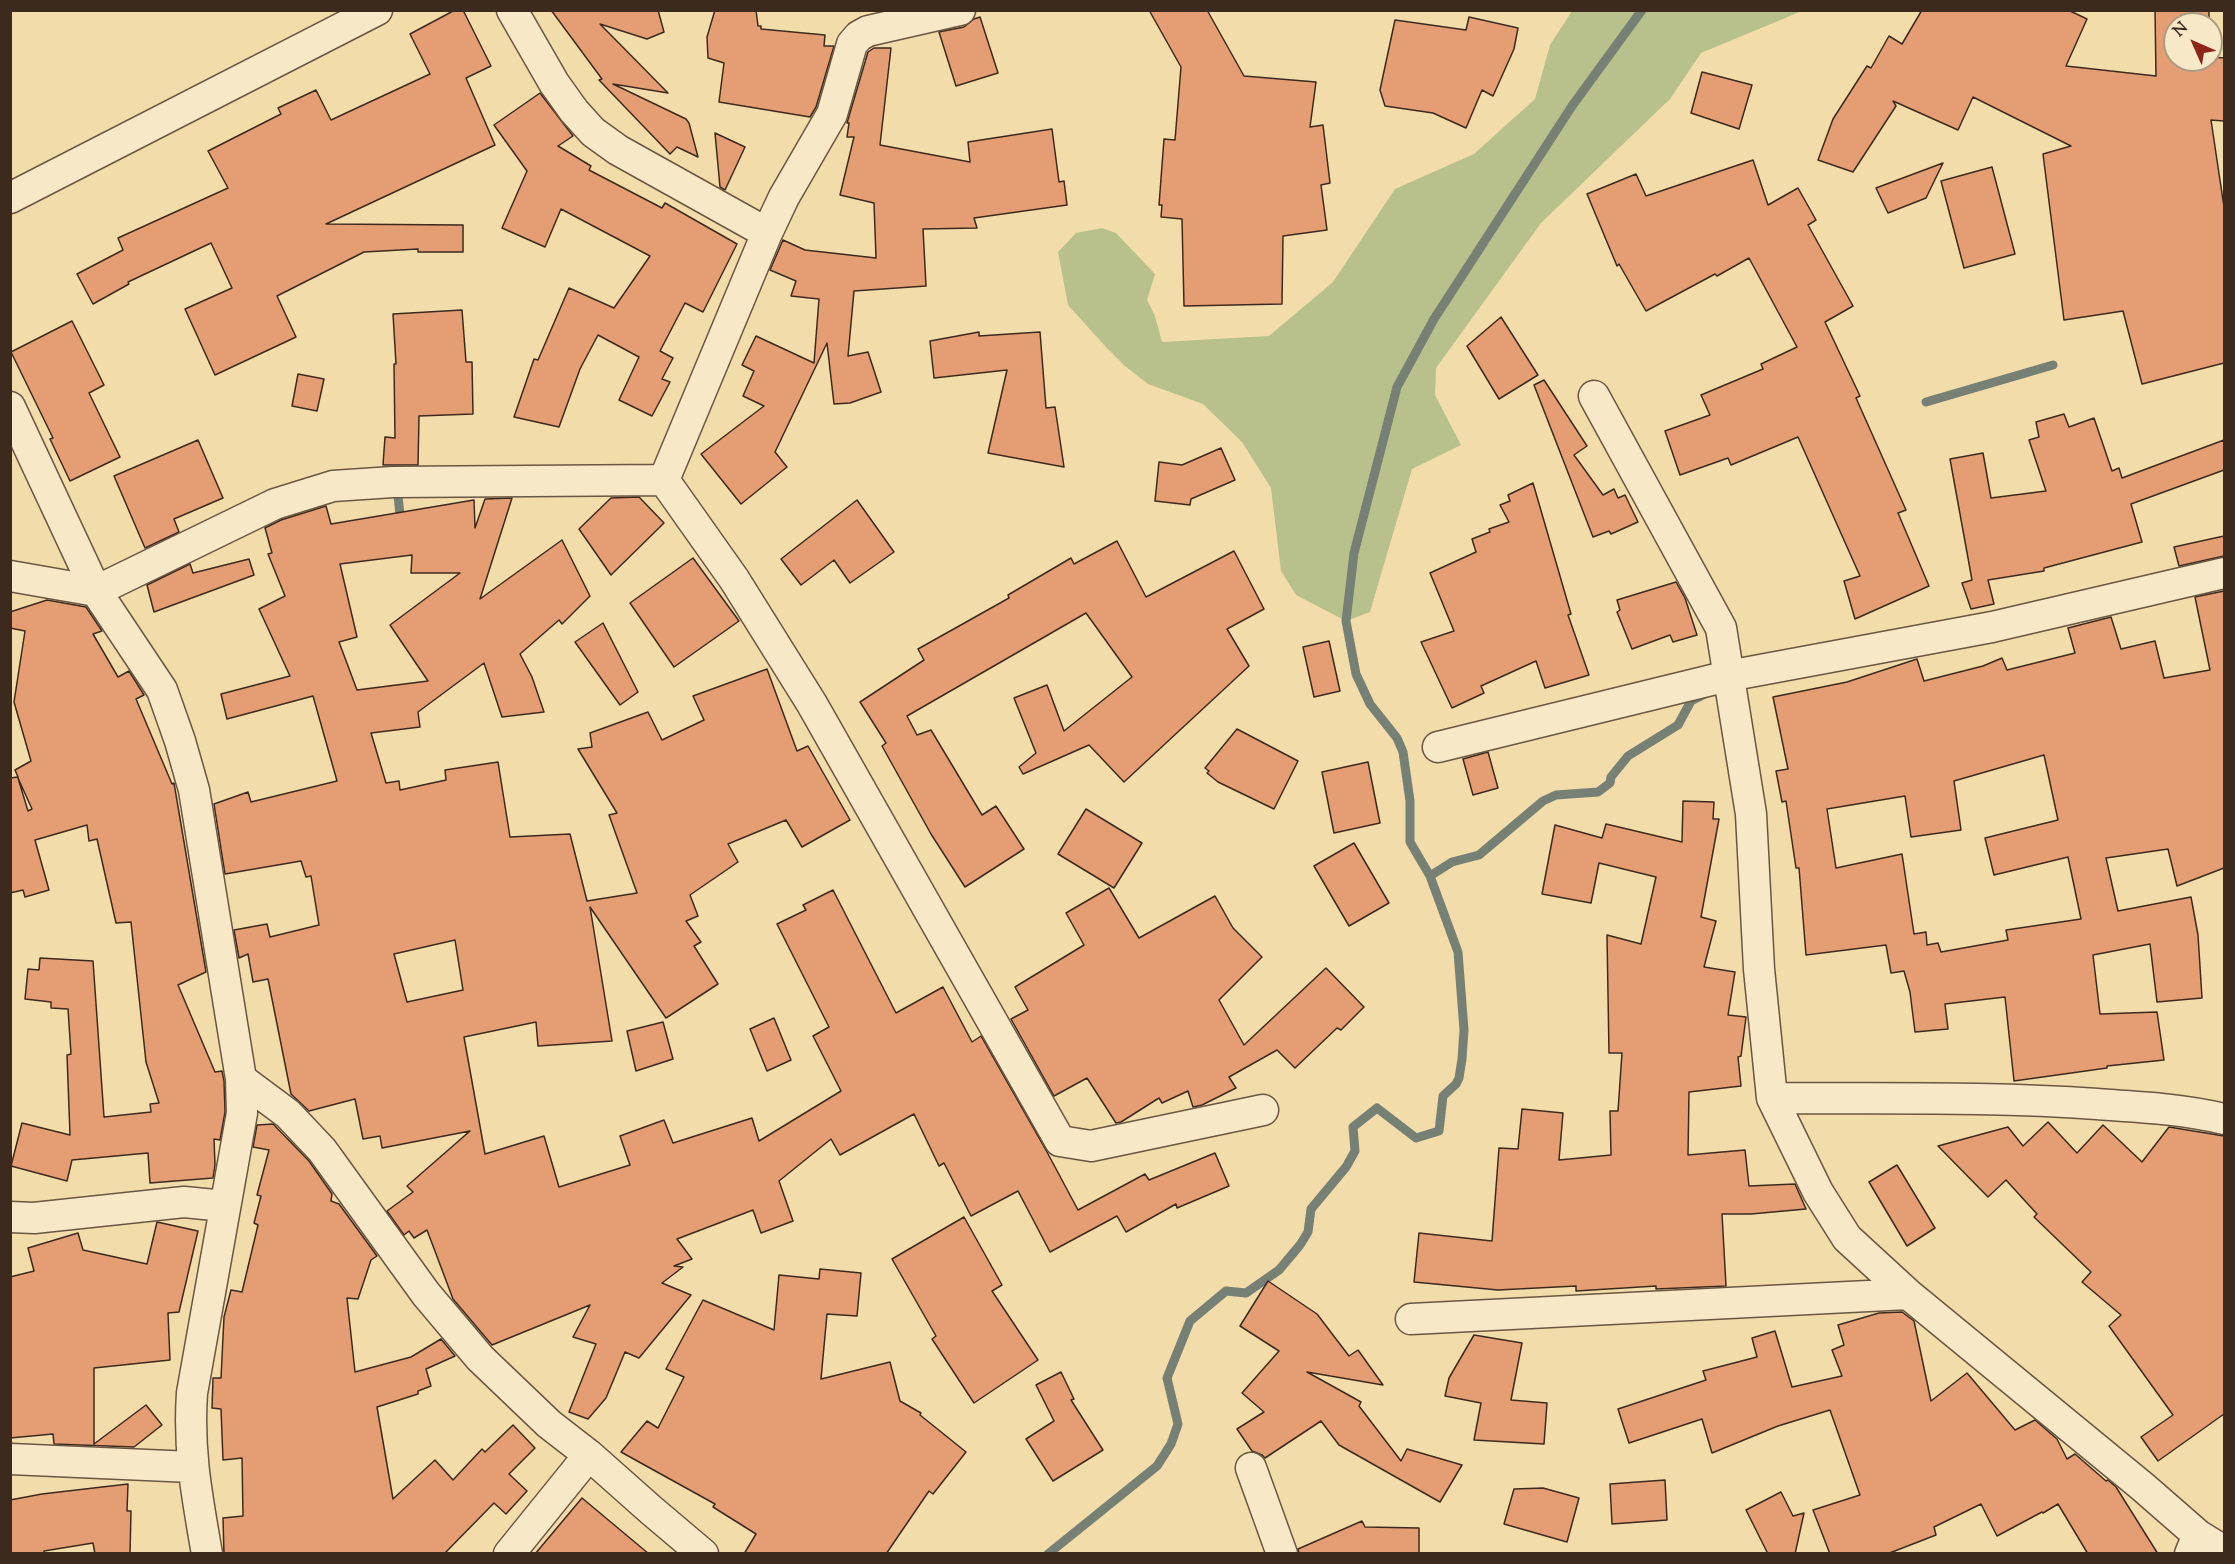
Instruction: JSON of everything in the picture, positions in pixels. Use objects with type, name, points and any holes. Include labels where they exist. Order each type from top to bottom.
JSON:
[{"type":"street","points":[[10,198],[377,10]]},
{"type":"street","points":[[512,10],[554,83],[574,111],[594,132],[618,150],[767,233]]},
{"type":"street","points":[[664,480],[767,233],[784,197],[832,114],[852,44],[858,36],[868,31],[960,10]]},
{"type":"street","points":[[1594,396],[1720,628],[1751,813],[1759,969],[1772,1098],[1818,1192],[1847,1238],[1908,1294],[2125,1472],[2194,1544],[2224,1551]]},
{"type":"street","points":[[10,407],[96,591],[162,690],[194,790],[241,1079],[242,1113],[192,1393],[189,1429],[192,1467],[207,1554]]},
{"type":"street","points":[[10,576],[96,591],[275,504],[333,486],[393,482],[664,480]]},
{"type":"street","points":[[664,480],[734,579],[812,704],[1060,1141],[1091,1146],[1263,1110]]},
{"type":"street","points":[[1438,747],[1728,676],[1992,627],[2224,573]]},
{"type":"street","points":[[241,1079],[288,1114],[322,1150],[426,1294],[480,1358],[549,1424],[589,1455],[703,1554]]},
{"type":"street","points":[[1772,1098],[2026,1099],[2170,1109],[2224,1119]]},
{"type":"street","points":[[10,1218],[34,1218],[184,1202],[225,1206]]},
{"type":"street","points":[[1411,1319],[1908,1294]]},
{"type":"street","points":[[509,1554],[589,1455]]},
{"type":"street","points":[[10,1459],[192,1467]]},
{"type":"street","points":[[1251,1468],[1282,1554]]},
{"type":"green space","points":[[1572,11],[1802,11],[1701,53],[1670,99],[1541,223],[1436,368],[1435,395],[1461,445],[1412,469],[1370,612],[1346,621],[1296,595],[1281,571],[1271,488],[1242,442],[1203,404],[1148,384],[1105,346],[1068,305],[1058,252],[1076,233],[1102,228],[1116,233],[1155,274],[1147,300],[1155,316],[1162,342],[1269,336],[1333,282],[1395,189],[1474,154],[1535,99],[1550,45]]},
{"type":"building","points":[[455,10],[463,10],[491,66],[466,78],[495,145],[326,224],[463,225],[463,252],[418,252],[418,249],[364,252],[277,296],[296,337],[215,375],[185,309],[232,288],[211,243],[128,282],[129,284],[93,304],[77,274],[123,250],[118,238],[228,188],[208,151],[281,114],[278,108],[316,90],[331,120],[430,74],[410,34]]},
{"type":"building","points":[[551,10],[658,10],[664,32],[647,39],[600,24],[668,93],[613,84],[686,119],[698,157],[677,147],[670,154],[599,80],[602,79]]},
{"type":"building","points":[[715,10],[756,10],[758,26],[761,26],[761,29],[825,35],[824,46],[834,46],[816,107],[810,117],[719,102],[724,63],[708,58],[707,37]]},
{"type":"building","points":[[1149,10],[1207,10],[1244,76],[1316,82],[1310,127],[1323,125],[1330,183],[1321,185],[1327,230],[1283,236],[1282,304],[1184,306],[1182,219],[1161,217],[1162,205],[1159,205],[1164,139],[1175,140],[1181,67]]},
{"type":"building","points":[[1922,10],[2068,10],[2087,19],[2066,66],[2156,76],[2155,10],[2209,10],[2209,12],[2163,12],[2163,72],[2223,72],[2224,58],[2224,121],[2211,120],[2224,207],[2224,363],[2142,384],[2123,311],[2064,320],[2043,154],[2071,146],[1973,97],[1958,130],[1893,101],[1896,106],[1853,172],[1818,160],[1833,119],[1867,66],[1871,68],[1889,36],[1902,44]]},
{"type":"building","points":[[980,17],[998,73],[956,86],[939,32],[964,27]]},
{"type":"building","points":[[1469,17],[1518,28],[1514,49],[1493,96],[1482,90],[1466,128],[1433,113],[1385,106],[1380,90],[1395,20],[1466,30]]},
{"type":"building","points":[[874,48],[891,48],[880,145],[970,162],[968,142],[1052,129],[1059,182],[1064,181],[1067,205],[974,218],[977,228],[923,229],[926,286],[854,291],[848,356],[868,352],[881,392],[850,403],[834,404],[827,343],[775,452],[787,467],[741,504],[701,454],[764,406],[743,396],[754,371],[742,365],[756,336],[814,363],[819,299],[791,296],[796,281],[770,270],[783,240],[805,250],[876,258],[874,203],[840,195],[854,137],[847,137],[849,123],[847,123],[868,52]]},
{"type":"building","points":[[1702,72],[1752,85],[1739,129],[1691,113]]},
{"type":"building","points":[[540,93],[573,136],[558,146],[591,166],[589,170],[662,208],[665,203],[737,244],[703,312],[685,303],[660,351],[673,358],[662,379],[670,382],[652,416],[619,400],[639,357],[598,335],[580,369],[559,427],[514,417],[534,359],[538,360],[569,288],[614,308],[650,256],[561,209],[545,247],[502,228],[527,171],[494,125]]},
{"type":"building","points":[[715,133],[745,147],[725,190],[720,187]]},
{"type":"building","points":[[1753,160],[1768,205],[1798,188],[1816,220],[1808,225],[1853,306],[1825,322],[1860,396],[1856,398],[1906,510],[1898,513],[1929,586],[1855,619],[1844,581],[1860,576],[1798,437],[1731,465],[1728,458],[1680,475],[1665,431],[1710,415],[1701,395],[1763,369],[1761,364],[1797,347],[1749,258],[1646,311],[1619,264],[1617,266],[1587,194],[1636,174],[1646,196]]},
{"type":"building","points":[[1943,163],[1926,198],[1888,213],[1876,188]]},
{"type":"building","points":[[1992,167],[2015,254],[1964,268],[1941,181]]},
{"type":"building","points":[[462,310],[466,362],[472,362],[473,414],[419,416],[418,465],[383,465],[385,437],[395,438],[394,364],[396,364],[393,314]]},
{"type":"building","points":[[1501,317],[1538,375],[1499,399],[1467,346]]},
{"type":"building","points":[[72,321],[104,385],[89,393],[120,457],[70,481],[50,439],[53,438],[11,352]]},
{"type":"building","points":[[979,332],[979,336],[1040,332],[1046,408],[1055,407],[1064,467],[988,453],[1007,370],[934,378],[930,341]]},
{"type":"building","points":[[298,374],[324,379],[317,411],[292,406]]},
{"type":"building","points":[[1544,380],[1587,446],[1574,455],[1603,495],[1614,489],[1618,498],[1625,495],[1638,522],[1611,534],[1609,531],[1593,537],[1534,385]]},
{"type":"building","points":[[2064,414],[2069,427],[2094,418],[2112,471],[2119,468],[2122,478],[2224,440],[2224,470],[2131,504],[2142,542],[2044,568],[2044,571],[1988,580],[1994,604],[1971,609],[1962,583],[1972,580],[1950,459],[1983,453],[1991,498],[2046,491],[2029,440],[2039,437],[2036,422]]},
{"type":"building","points":[[198,440],[223,498],[174,519],[179,532],[145,548],[114,476]]},
{"type":"building","points":[[1221,448],[1235,480],[1191,499],[1190,505],[1155,501],[1159,462],[1182,465]]},
{"type":"building","points":[[1533,483],[1571,614],[1568,615],[1589,675],[1545,688],[1536,661],[1481,686],[1484,693],[1452,708],[1421,642],[1454,631],[1430,573],[1476,552],[1472,539],[1490,532],[1489,529],[1509,522],[1500,505],[1510,501],[1508,495]]},
{"type":"building","points":[[639,497],[664,523],[611,575],[579,529],[611,498]]},
{"type":"building","points":[[512,498],[480,599],[562,540],[590,596],[562,624],[559,620],[520,654],[532,677],[544,712],[502,717],[484,663],[418,712],[420,727],[371,733],[386,783],[399,781],[400,790],[446,780],[445,770],[498,762],[510,837],[570,834],[587,901],[637,893],[609,815],[617,813],[578,749],[592,747],[590,733],[648,712],[662,740],[704,720],[693,696],[767,669],[797,751],[808,746],[850,820],[802,847],[786,820],[728,844],[738,862],[690,895],[698,916],[686,921],[701,942],[694,946],[718,984],[666,1018],[590,907],[612,1041],[538,1046],[536,1022],[464,1037],[485,1154],[544,1136],[559,1187],[630,1165],[620,1136],[664,1120],[673,1143],[752,1118],[759,1141],[841,1091],[813,1036],[829,1027],[777,924],[806,910],[803,905],[833,890],[896,1013],[943,987],[972,1042],[981,1036],[1078,1210],[1145,1174],[1149,1180],[1215,1153],[1229,1186],[1177,1208],[1176,1204],[1126,1232],[1117,1216],[1050,1252],[1018,1191],[971,1216],[944,1163],[939,1166],[914,1114],[840,1155],[831,1139],[779,1181],[793,1221],[761,1233],[753,1210],[677,1239],[692,1259],[674,1266],[683,1267],[662,1283],[691,1295],[639,1358],[625,1352],[606,1398],[588,1419],[569,1412],[596,1344],[573,1337],[590,1305],[492,1345],[453,1299],[427,1230],[414,1238],[409,1231],[404,1235],[387,1211],[413,1192],[407,1186],[470,1131],[382,1148],[380,1136],[363,1139],[355,1099],[309,1111],[291,1094],[268,979],[253,982],[248,954],[239,958],[234,930],[267,924],[270,937],[319,925],[311,876],[306,877],[301,861],[225,874],[214,804],[248,792],[251,802],[337,781],[313,696],[227,719],[221,694],[290,676],[259,609],[285,596],[268,554],[272,553],[265,528],[281,520],[326,506],[331,524],[474,500],[475,528],[485,499]],"holes":[[[412,555],[411,573],[460,573],[390,625],[428,681],[357,690],[339,642],[357,637],[340,564]],[[455,940],[463,990],[407,1002],[394,954]]]},
{"type":"building","points":[[857,500],[894,552],[850,583],[834,560],[801,585],[781,559]]},
{"type":"building","points":[[2224,536],[2224,556],[2179,566],[2174,547]]},
{"type":"building","points":[[1117,541],[1146,597],[1234,551],[1264,609],[1227,629],[1249,666],[1124,782],[1089,745],[1023,774],[1019,767],[1036,753],[1014,698],[1047,685],[1064,731],[1132,677],[1086,613],[907,716],[917,735],[931,730],[982,815],[996,806],[1024,849],[965,887],[931,834],[882,746],[886,743],[860,702],[924,660],[918,649],[1009,598],[1008,595],[1071,558],[1074,564]]},
{"type":"building","points":[[693,558],[739,621],[674,667],[630,603]]},
{"type":"building","points":[[249,559],[254,575],[154,612],[147,585],[190,564],[193,573]]},
{"type":"building","points":[[1676,582],[1685,598],[1697,635],[1673,642],[1670,635],[1632,649],[1617,612],[1620,610],[1617,600]]},
{"type":"building","points":[[2224,591],[2224,868],[2177,886],[2168,849],[2106,858],[2118,911],[2191,897],[2198,935],[2202,998],[2157,1002],[2150,944],[2093,955],[2100,1014],[2157,1012],[2164,1060],[2107,1066],[2107,1068],[2014,1081],[2005,997],[1945,1004],[1948,1029],[1915,1032],[1910,992],[1904,971],[1891,973],[1886,945],[1806,955],[1799,868],[1796,868],[1786,801],[1782,802],[1776,771],[1788,769],[1773,697],[1847,682],[1917,659],[1924,681],[1983,666],[2002,658],[2007,670],[2075,653],[2068,628],[2111,617],[2121,649],[2155,641],[2164,678],[2210,670],[2195,597]],"holes":[[[2044,755],[2058,820],[1985,838],[1994,875],[2068,857],[2081,919],[2006,930],[2008,940],[1941,952],[1938,943],[1927,945],[1926,932],[1914,934],[1902,854],[1836,868],[1827,809],[1905,796],[1911,837],[1961,830],[1954,781]]]},
{"type":"building","points":[[47,600],[86,607],[102,631],[93,634],[118,677],[129,671],[144,695],[136,699],[172,784],[174,783],[206,972],[178,985],[215,1072],[222,1071],[224,1081],[225,1112],[220,1140],[214,1139],[213,1178],[150,1183],[148,1153],[72,1160],[67,1181],[11,1166],[22,1123],[70,1135],[67,1055],[71,1054],[68,1009],[51,1008],[51,1002],[25,999],[28,969],[39,970],[40,958],[93,961],[104,1117],[151,1112],[150,1104],[159,1103],[146,1062],[131,922],[116,923],[97,839],[89,841],[87,825],[35,840],[49,890],[25,897],[23,890],[10,893],[10,778],[18,777],[15,770],[31,761],[14,702],[25,631],[10,628],[10,612]],"holes":[[[18,778],[32,809],[28,811]]]},
{"type":"building","points":[[603,623],[638,692],[620,705],[575,642]]},
{"type":"building","points":[[1329,641],[1340,691],[1314,697],[1303,647]]},
{"type":"building","points":[[1237,729],[1298,761],[1274,809],[1218,782],[1207,773],[1209,771],[1205,768]]},
{"type":"building","points":[[1488,752],[1498,788],[1473,795],[1463,759]]},
{"type":"building","points":[[1368,762],[1380,823],[1334,833],[1322,772]]},
{"type":"building","points":[[1683,801],[1714,802],[1713,819],[1719,819],[1701,917],[1716,921],[1704,967],[1735,972],[1728,1015],[1746,1017],[1741,1056],[1738,1057],[1741,1086],[1689,1092],[1688,1155],[1745,1150],[1749,1186],[1795,1184],[1806,1209],[1722,1214],[1726,1286],[1656,1289],[1656,1286],[1576,1291],[1576,1286],[1498,1290],[1414,1282],[1419,1233],[1492,1241],[1499,1148],[1518,1149],[1522,1109],[1563,1113],[1559,1160],[1611,1155],[1610,1111],[1618,1111],[1622,1053],[1609,1053],[1607,935],[1641,944],[1656,877],[1599,863],[1591,903],[1542,894],[1555,825],[1602,838],[1606,824],[1682,842]]},
{"type":"building","points":[[1086,809],[1142,843],[1114,888],[1058,854]]},
{"type":"building","points":[[1354,843],[1389,903],[1349,926],[1314,866]]},
{"type":"building","points":[[1109,888],[1139,938],[1215,896],[1233,928],[1262,957],[1219,1000],[1244,1045],[1326,968],[1364,1007],[1341,1030],[1337,1028],[1295,1068],[1277,1050],[1229,1077],[1236,1088],[1202,1105],[1193,1107],[1188,1091],[1162,1103],[1159,1098],[1116,1123],[1087,1078],[1054,1096],[1011,1019],[1028,1010],[1015,987],[1084,945],[1066,913]]},
{"type":"building","points":[[774,1018],[791,1060],[767,1071],[750,1029]]},
{"type":"building","points":[[663,1022],[673,1059],[636,1071],[627,1031]]},
{"type":"building","points":[[2048,1122],[2077,1153],[2103,1125],[2142,1162],[2169,1127],[2224,1136],[2224,1414],[2158,1461],[2141,1437],[2173,1415],[2109,1326],[2121,1315],[2082,1282],[2091,1272],[2034,1217],[2037,1214],[2006,1180],[1988,1197],[1938,1146],[2008,1127],[2023,1146]]},
{"type":"building","points":[[273,1124],[309,1161],[332,1194],[331,1201],[339,1204],[377,1256],[371,1260],[358,1299],[347,1298],[355,1372],[411,1357],[441,1339],[455,1356],[426,1369],[431,1386],[418,1391],[418,1394],[377,1407],[393,1499],[435,1460],[453,1480],[482,1449],[485,1452],[513,1425],[535,1448],[509,1474],[527,1491],[506,1514],[494,1503],[444,1554],[224,1554],[223,1518],[243,1516],[242,1458],[223,1460],[221,1409],[212,1408],[213,1378],[221,1378],[224,1317],[231,1290],[242,1292],[258,1225],[254,1223],[261,1196],[257,1195],[269,1150],[253,1147],[257,1125]]},
{"type":"building","points":[[1897,1165],[1935,1228],[1907,1246],[1869,1182]]},
{"type":"building","points":[[964,1217],[1002,1285],[992,1291],[1038,1360],[974,1403],[932,1339],[936,1336],[892,1259]]},
{"type":"building","points":[[157,1222],[198,1231],[179,1312],[168,1313],[170,1360],[94,1368],[94,1444],[146,1405],[162,1425],[134,1447],[54,1444],[53,1434],[10,1438],[10,1277],[34,1271],[28,1248],[78,1233],[83,1250],[147,1264]]},
{"type":"building","points":[[820,1269],[861,1273],[857,1316],[827,1314],[821,1379],[890,1362],[900,1401],[921,1413],[920,1415],[966,1452],[933,1494],[929,1491],[886,1554],[744,1554],[756,1534],[713,1507],[715,1504],[621,1452],[647,1421],[658,1428],[684,1377],[666,1369],[703,1300],[774,1330],[779,1275],[819,1279]]},
{"type":"building","points":[[1268,1281],[1317,1314],[1349,1356],[1358,1350],[1383,1385],[1307,1372],[1361,1402],[1359,1406],[1401,1461],[1407,1449],[1462,1465],[1440,1502],[1339,1445],[1321,1421],[1265,1458],[1252,1451],[1237,1429],[1264,1412],[1242,1393],[1279,1351],[1240,1326]]},
{"type":"building","points":[[1902,1312],[1914,1321],[1931,1401],[1967,1373],[2015,1430],[2035,1420],[2057,1439],[2067,1459],[2075,1454],[2116,1487],[2158,1554],[2088,1554],[2058,1504],[1997,1536],[1981,1504],[1934,1527],[1936,1535],[1887,1554],[1830,1554],[1813,1510],[1860,1495],[1830,1410],[1778,1426],[1712,1453],[1702,1419],[1629,1443],[1618,1409],[1706,1380],[1703,1371],[1757,1357],[1752,1338],[1775,1331],[1792,1387],[1842,1376],[1832,1350],[1844,1345],[1838,1325],[1879,1313]]},
{"type":"building","points":[[1474,1335],[1522,1343],[1511,1400],[1547,1403],[1544,1444],[1474,1440],[1481,1403],[1445,1396],[1449,1378]]},
{"type":"building","points":[[1061,1372],[1074,1399],[1071,1400],[1103,1450],[1053,1481],[1026,1439],[1054,1421],[1036,1385]]},
{"type":"building","points":[[1665,1480],[1667,1520],[1612,1524],[1610,1484]]},
{"type":"building","points":[[128,1484],[127,1511],[131,1511],[130,1554],[95,1554],[93,1543],[44,1551],[44,1554],[10,1554],[10,1500]]},
{"type":"building","points":[[1543,1488],[1579,1498],[1567,1542],[1504,1524],[1514,1489]]},
{"type":"building","points":[[1781,1492],[1793,1516],[1804,1513],[1795,1554],[1768,1554],[1746,1510]]},
{"type":"building","points":[[582,1498],[649,1554],[535,1554]]},
{"type":"building","points":[[1362,1521],[1365,1527],[1419,1528],[1419,1554],[1299,1554],[1298,1549]]},
{"type":"waterway","points":[[1048,1554],[1157,1466],[1171,1444],[1178,1424],[1167,1378],[1190,1321],[1226,1291],[1246,1293],[1279,1270],[1308,1232],[1311,1209],[1346,1167],[1355,1151],[1353,1127],[1377,1108],[1416,1138],[1439,1131],[1443,1096],[1456,1084],[1462,1059],[1464,1030],[1458,952],[1430,876],[1410,842],[1410,801],[1403,752],[1397,738],[1370,704],[1356,674],[1346,621],[1354,553],[1397,387],[1434,319],[1572,106],[1642,10]]},
{"type":"waterway","points":[[1926,402],[2053,365]]},
{"type":"waterway","points":[[397,487],[401,524]]},
{"type":"waterway","points":[[1430,876],[1452,862],[1479,855],[1543,801],[1556,795],[1598,792],[1610,783],[1611,777],[1628,756],[1678,725],[1691,701],[1703,695]]}]
